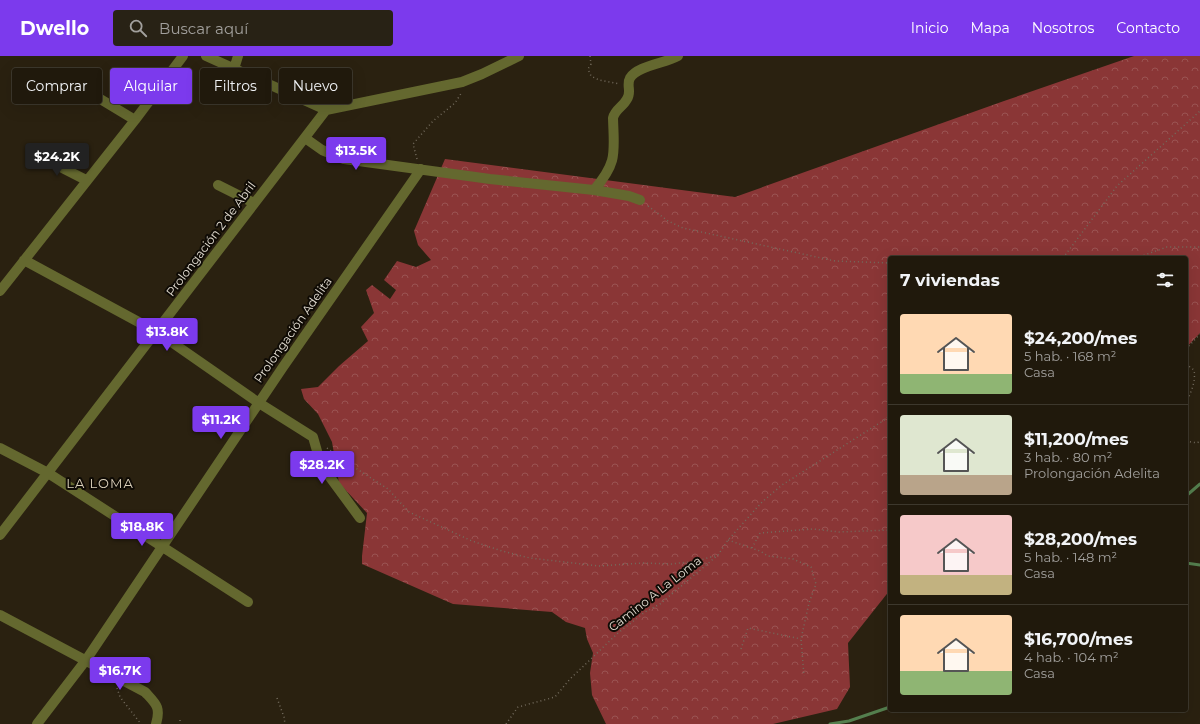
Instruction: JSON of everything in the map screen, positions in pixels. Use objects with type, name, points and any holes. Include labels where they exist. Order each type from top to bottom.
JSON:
[{"type":"street","points":[[0,291],[86,180],[135,120],[183,56]]},
{"type":"street","points":[[206,56],[232,68]]},
{"type":"street","points":[[234,68],[238,56]]},
{"type":"street","points":[[271,85],[326,110],[462,82],[519,56]]},
{"type":"street","points":[[594,190],[603,179],[611,165],[614,153],[614,114],[616,109],[629,97],[628,85],[631,76],[636,72],[678,56]]},
{"type":"street","points":[[102,100],[135,120]]},
{"type":"street","name":"Prolongación 2 de Abril","points":[[0,535],[326,110]]},
{"type":"street","points":[[305,138],[322,150],[344,159],[421,168],[490,179],[594,190],[629,196],[640,200]]},
{"type":"street","points":[[37,155],[86,180]]},
{"type":"street","name":"Prolongación Adelita","points":[[37,724],[86,660],[259,403],[421,168]]},
{"type":"street","points":[[218,185],[254,203]]},
{"type":"street","points":[[24,260],[156,332],[259,403],[313,437],[321,465],[360,518]]},
{"type":"street","points":[[0,448],[48,473],[248,602]]},
{"type":"street","points":[[0,615],[145,692],[157,705],[158,717],[156,724]]},
{"type":"path","points":[[590,56],[591,64],[588,69],[591,76],[599,80],[628,85]]},
{"type":"path","points":[[421,168],[415,156],[413,144],[433,121],[455,103],[463,90],[462,82]]},
{"type":"path","points":[[1064,256],[1117,186],[1200,111]]},
{"type":"path","points":[[640,200],[668,221],[683,228],[835,261],[888,263]]},
{"type":"path","points":[[1144,256],[1167,247],[1200,247]]},
{"type":"path","points":[[1188,347],[1200,334]]},
{"type":"path","points":[[1188,366],[1194,370],[1195,375],[1193,386],[1188,398]]},
{"type":"path","name":"Camino A La Loma","points":[[506,724],[518,707],[555,697],[570,679],[618,633],[645,612],[660,604],[718,555],[728,540],[762,502],[782,484],[888,417]]},
{"type":"path","points":[[1188,442],[1192,443],[1200,441]]},
{"type":"path","points":[[325,446],[388,489],[409,512],[472,541],[502,551],[530,558],[599,566],[642,563],[672,564],[697,561],[718,555]]},
{"type":"path","points":[[752,548],[760,534],[812,529],[840,532],[888,530]]},
{"type":"path","points":[[728,540],[760,551],[768,556],[793,559],[811,567],[816,584],[809,603],[801,639],[804,676]]},
{"type":"path","points":[[741,649],[748,628],[801,639]]},
{"type":"path","points":[[112,674],[120,697],[141,724]]},
{"type":"path","points":[[277,698],[285,724]]},
{"type":"green space","points":[[1134,56],[1200,56],[1200,333],[1188,346],[1188,256],[888,256],[888,593],[848,643],[850,687],[837,709],[773,724],[606,724],[592,695],[590,673],[593,653],[587,639],[585,628],[566,622],[552,612],[453,604],[362,564],[367,513],[339,483],[332,442],[318,414],[304,399],[301,389],[318,387],[339,366],[368,341],[361,327],[374,313],[366,290],[372,285],[390,299],[396,290],[384,280],[397,261],[416,267],[431,260],[418,245],[414,231],[445,159],[735,197]]},
{"type":"waterway","points":[[1188,494],[1200,484]]},
{"type":"waterway","points":[[1188,563],[1200,565]]},
{"type":"waterway","points":[[830,724],[849,721],[888,708]]},
{"type":"district","name":"LA LOMA","points":[[100,483]]}]
